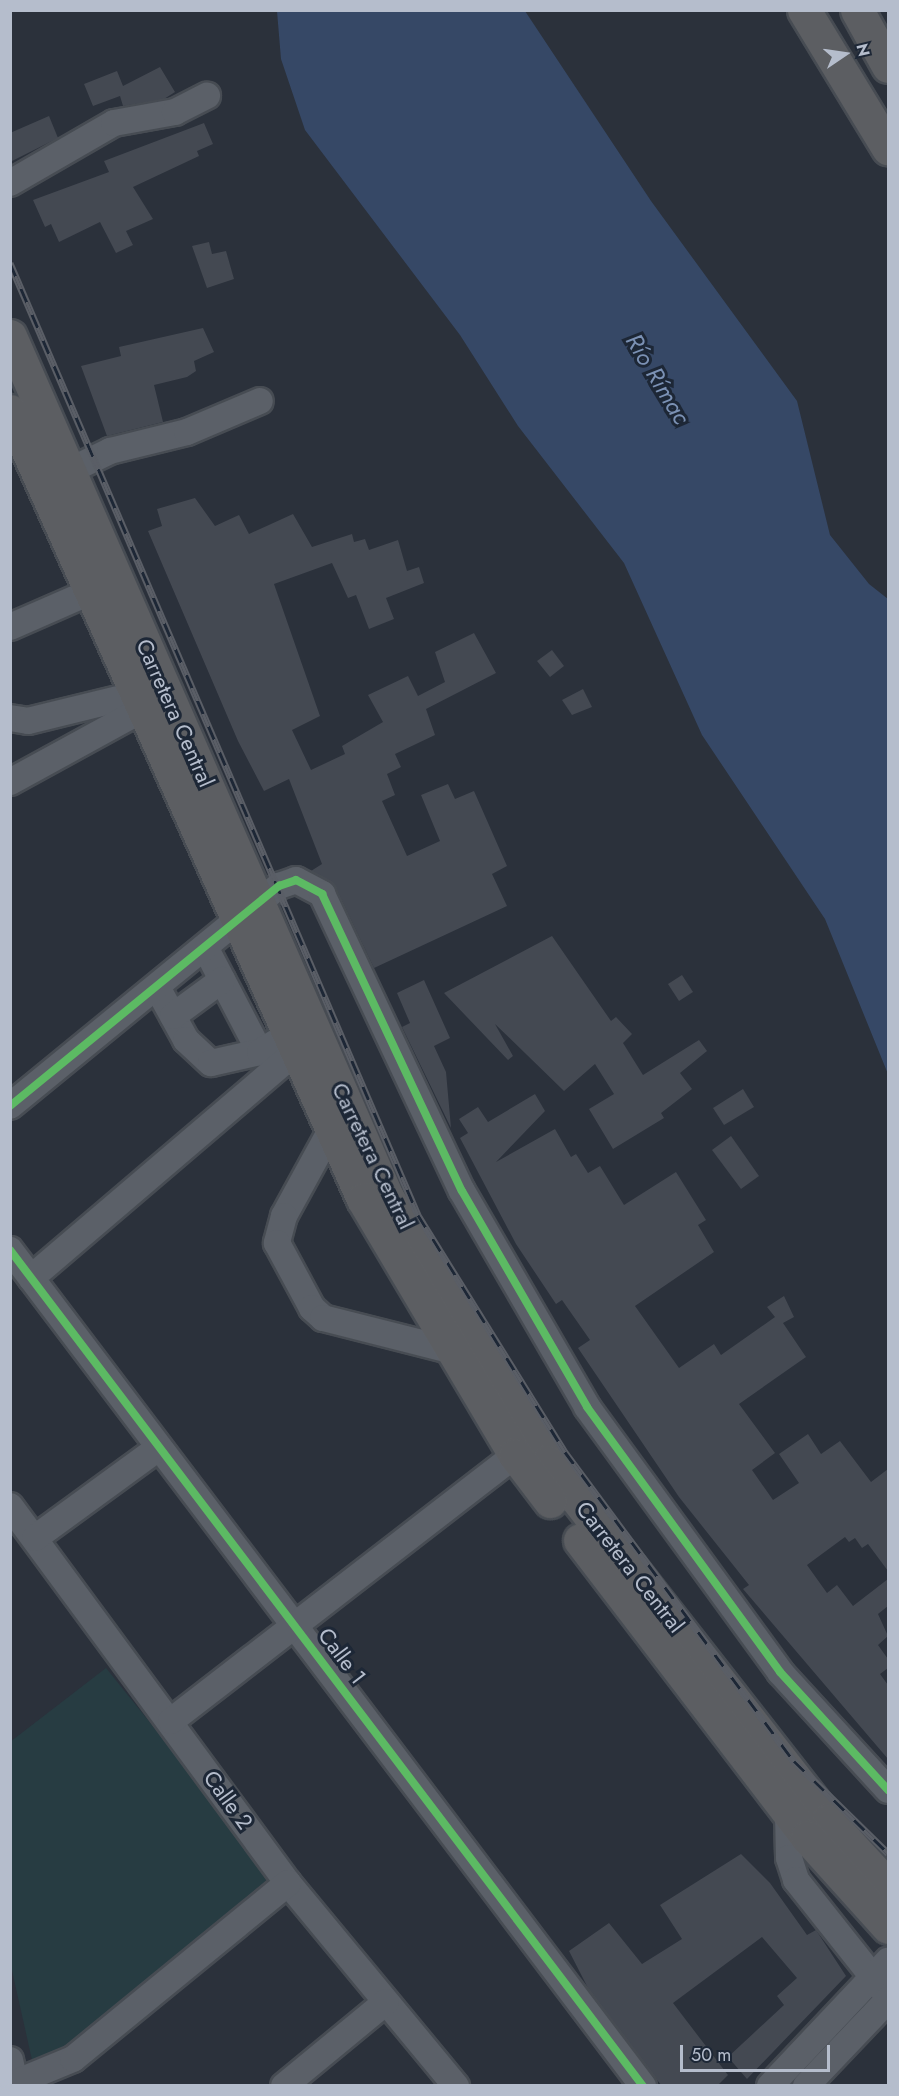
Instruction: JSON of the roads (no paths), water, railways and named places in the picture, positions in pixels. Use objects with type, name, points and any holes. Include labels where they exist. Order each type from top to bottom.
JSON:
[{"type":"highway","points":[[804,10],[888,148]]},
{"type":"highway","points":[[857,10],[888,66]]},
{"type":"highway","name":"Carretera Central","points":[[10,336],[69,471],[148,701]]},
{"type":"highway","name":"Carretera Central","points":[[10,411],[90,592],[148,701],[248,914],[342,1123],[363,1199],[453,1351],[513,1436],[788,1813],[888,1927]]},
{"type":"highway","name":"Carretera Central","points":[[248,914],[292,1043],[387,1197],[513,1436],[548,1462],[820,1812],[888,1886]]},
{"type":"street","points":[[10,183],[114,123],[175,112],[207,96]]},
{"type":"street","points":[[69,471],[110,450],[187,432],[260,401]]},
{"type":"street","points":[[10,627],[90,592]]},
{"type":"street","points":[[10,718],[28,721],[148,701]]},
{"type":"street","points":[[10,782],[148,701]]},
{"type":"street","points":[[10,1106],[158,989],[205,947],[296,880],[322,894],[462,1191],[586,1407],[780,1672],[888,1790]]},
{"type":"street","points":[[205,947],[260,1052]]},
{"type":"street","points":[[173,1016],[222,980]]},
{"type":"street","points":[[158,989],[197,1055],[211,1063],[292,1043]]},
{"type":"street","points":[[31,1278],[292,1043]]},
{"type":"street","points":[[342,1123],[284,1216],[277,1243],[312,1308],[335,1324],[453,1351]]},
{"type":"street","name":"Calle 1","points":[[10,1250],[157,1449],[295,1625],[643,2085]]},
{"type":"street","points":[[171,1721],[295,1625],[513,1436]]},
{"type":"street","points":[[35,1538],[157,1449]]},
{"type":"street","name":"Calle 2","points":[[10,1506],[171,1721],[288,1883],[456,2085]]},
{"type":"street","points":[[770,2085],[883,1978],[796,1880],[789,1858],[788,1813]]},
{"type":"street","points":[[13,2079],[73,2059],[288,1883]]},
{"type":"street","points":[[806,2085],[888,2000]]},
{"type":"street","points":[[284,2085],[386,2002]]},
{"type":"water","name":"Río Rímac","points":[[277,11],[525,11],[651,201],[797,401],[830,535],[869,584],[888,599],[888,1074],[825,919],[702,735],[624,563],[518,426],[460,335],[305,130],[281,59]]},
{"type":"railway","points":[[10,263],[418,1215],[565,1452],[794,1761],[888,1853]]}]
